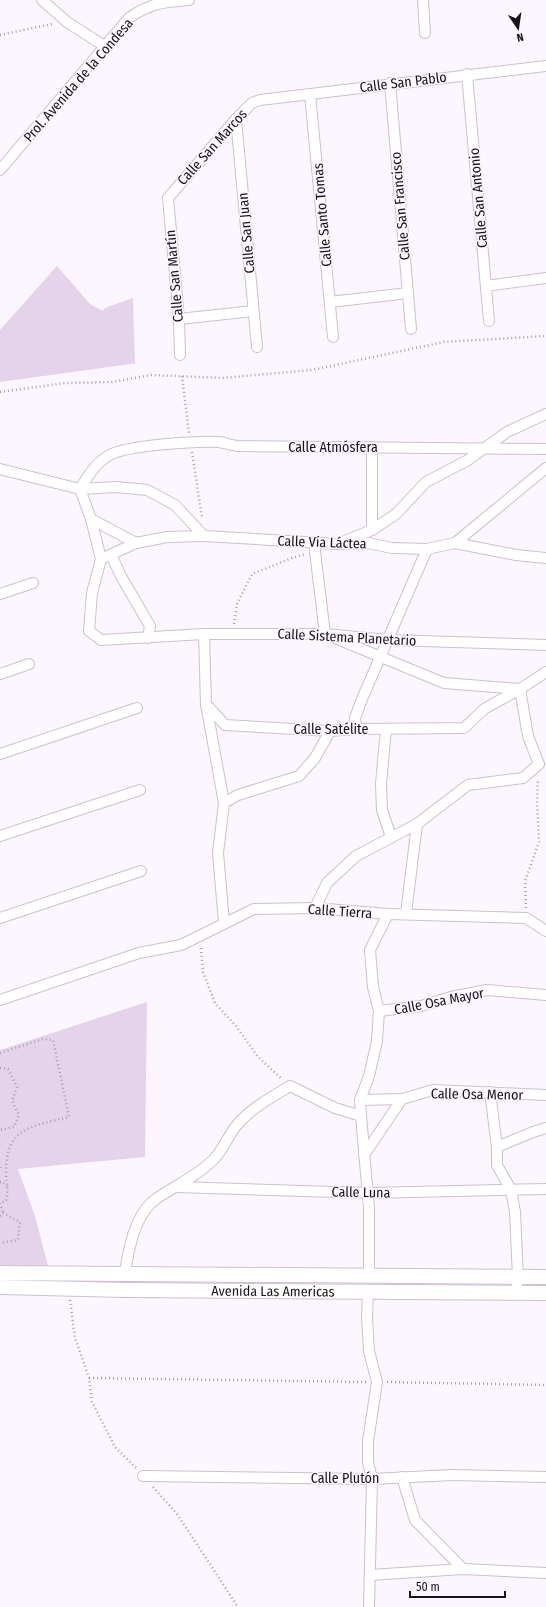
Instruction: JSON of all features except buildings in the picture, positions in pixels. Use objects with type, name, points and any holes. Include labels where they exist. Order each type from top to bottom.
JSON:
[{"type":"street","points":[[42,0],[67,22],[106,47]]},
{"type":"street","name":"Prol. Avenida de la Condesa","points":[[0,170],[130,18],[144,8],[158,2],[189,0]]},
{"type":"street","points":[[423,0],[425,33]]},
{"type":"street","name":"Calle San Pablo","points":[[260,100],[390,83],[546,66]]},
{"type":"street","name":"Calle San Antonio","points":[[468,74],[489,321]]},
{"type":"street","name":"Calle San Francisco","points":[[390,83],[411,329]]},
{"type":"street","name":"Calle Santo Tomas","points":[[310,94],[333,337]]},
{"type":"street","name":"Calle San Marcos","points":[[168,198],[236,119],[252,103],[260,100]]},
{"type":"street","name":"Calle San Juan","points":[[236,119],[257,347]]},
{"type":"street","name":"Calle San Martín","points":[[168,198],[180,355]]},
{"type":"street","points":[[486,286],[546,278]]},
{"type":"street","points":[[330,302],[408,294]]},
{"type":"street","points":[[178,319],[253,311]]},
{"type":"street","points":[[338,544],[372,530],[396,514],[426,482],[468,460],[507,432],[546,414]]},
{"type":"street","name":"Calle Atmósfera","points":[[80,489],[90,472],[109,455],[121,449],[220,442],[237,446],[486,447],[546,449]]},
{"type":"street","points":[[372,447],[372,530]]},
{"type":"street","points":[[455,544],[546,468]]},
{"type":"street","points":[[0,469],[80,489],[116,487],[147,490],[175,505],[204,536]]},
{"type":"street","points":[[80,489],[91,519],[101,559]]},
{"type":"street","points":[[91,519],[136,543]]},
{"type":"street","name":"Calle Vía Láctea","points":[[101,559],[136,543],[167,537],[204,536],[315,547],[338,544],[368,543],[392,548],[428,549],[455,544],[516,555],[546,558]]},
{"type":"street","points":[[315,547],[325,634],[380,658],[444,683],[520,689],[546,672]]},
{"type":"street","points":[[356,728],[355,718],[428,549]]},
{"type":"street","points":[[111,555],[122,578],[150,626],[148,638]]},
{"type":"street","name":"Calle Sistema Planetario","points":[[101,559],[92,593],[89,631],[101,640],[204,634],[325,634],[389,640],[546,645]]},
{"type":"street","points":[[0,594],[34,583]]},
{"type":"street","points":[[204,634],[206,704],[224,803],[218,853],[224,923]]},
{"type":"street","points":[[0,674],[29,664]]},
{"type":"street","points":[[315,908],[327,882],[356,856],[417,824],[468,786],[523,778],[539,764],[528,736],[520,689]]},
{"type":"street","name":"Calle Satélite","points":[[206,704],[225,725],[330,731],[356,728],[386,730],[464,728],[484,709],[520,689]]},
{"type":"street","points":[[0,754],[137,708]]},
{"type":"street","points":[[386,730],[381,791],[382,810],[391,837]]},
{"type":"street","points":[[224,803],[238,795],[299,776],[315,758],[330,731]]},
{"type":"street","points":[[0,836],[140,790]]},
{"type":"street","points":[[406,914],[417,824]]},
{"type":"street","points":[[0,918],[141,871]]},
{"type":"street","name":"Calle Tierra","points":[[0,1000],[139,953],[181,945],[202,936],[224,923],[254,909],[315,908],[388,914],[526,918]]},
{"type":"street","points":[[369,1276],[368,1193],[360,1100],[369,1076],[377,1041],[379,1011],[373,987],[370,950],[388,914]]},
{"type":"street","points":[[526,918],[546,931]]},
{"type":"street","name":"Calle Osa Mayor","points":[[379,1011],[421,1006],[451,997],[487,990],[546,994]]},
{"type":"street","points":[[125,1273],[129,1246],[141,1217],[154,1200],[176,1187],[214,1159],[236,1126],[259,1104],[290,1086],[335,1108],[361,1116]]},
{"type":"street","name":"Calle Osa Menor","points":[[360,1100],[402,1099],[433,1090],[546,1095]]},
{"type":"street","points":[[490,1092],[497,1147],[497,1165],[510,1190],[515,1212],[518,1277],[516,1292]]},
{"type":"street","points":[[364,1156],[402,1099]]},
{"type":"street","points":[[497,1147],[546,1128]]},
{"type":"street","name":"Calle Luna","points":[[176,1187],[368,1193],[546,1190]]},
{"type":"street","name":"Avenida Las Americas","points":[[0,1273],[546,1277]]},
{"type":"street","name":"Avenida Las Americas","points":[[0,1287],[68,1289],[546,1293]]},
{"type":"street","points":[[368,1291],[367,1318],[369,1352],[377,1382],[368,1441],[368,1462],[372,1479],[369,1607]]},
{"type":"street","name":"Calle Plutón","points":[[143,1476],[372,1479],[452,1474],[546,1476]]},
{"type":"street","points":[[402,1477],[415,1520],[463,1569]]},
{"type":"street","points":[[370,1575],[463,1569],[546,1573]]},
{"type":"path","points":[[0,34],[67,22]]},
{"type":"path","points":[[0,392],[65,383],[112,382],[151,375],[222,378],[312,370],[444,342],[546,336]]},
{"type":"path","points":[[182,376],[204,536]]},
{"type":"path","points":[[232,634],[237,604],[252,574],[315,547]]},
{"type":"path","points":[[526,918],[525,881],[539,842],[537,801],[539,764]]},
{"type":"path","points":[[202,936],[200,940],[203,972],[216,1003],[236,1026],[258,1057],[290,1086]]},
{"type":"path","points":[[0,1052],[43,1039],[53,1040],[70,1117],[32,1126],[15,1137],[7,1154],[6,1174],[9,1188],[6,1201],[0,1203],[3,1213],[20,1222],[18,1240],[0,1243]]},
{"type":"path","points":[[0,1068],[8,1069],[17,1087],[12,1101],[19,1115],[14,1128],[0,1130]]},
{"type":"path","points":[[0,1182],[3,1182],[9,1188]]},
{"type":"path","points":[[0,1216],[3,1213]]},
{"type":"path","points":[[68,1289],[75,1338],[88,1378],[92,1402],[115,1447],[176,1514],[238,1607]]},
{"type":"path","points":[[88,1378],[546,1384]]},
{"type":"shaded area","points":[[57,266],[90,304],[103,311],[105,308],[133,298],[135,363],[138,363],[0,382],[0,330]]},
{"type":"shaded area","points":[[147,1002],[145,1157],[18,1169],[35,1216],[48,1266],[0,1266],[0,1050]]}]
